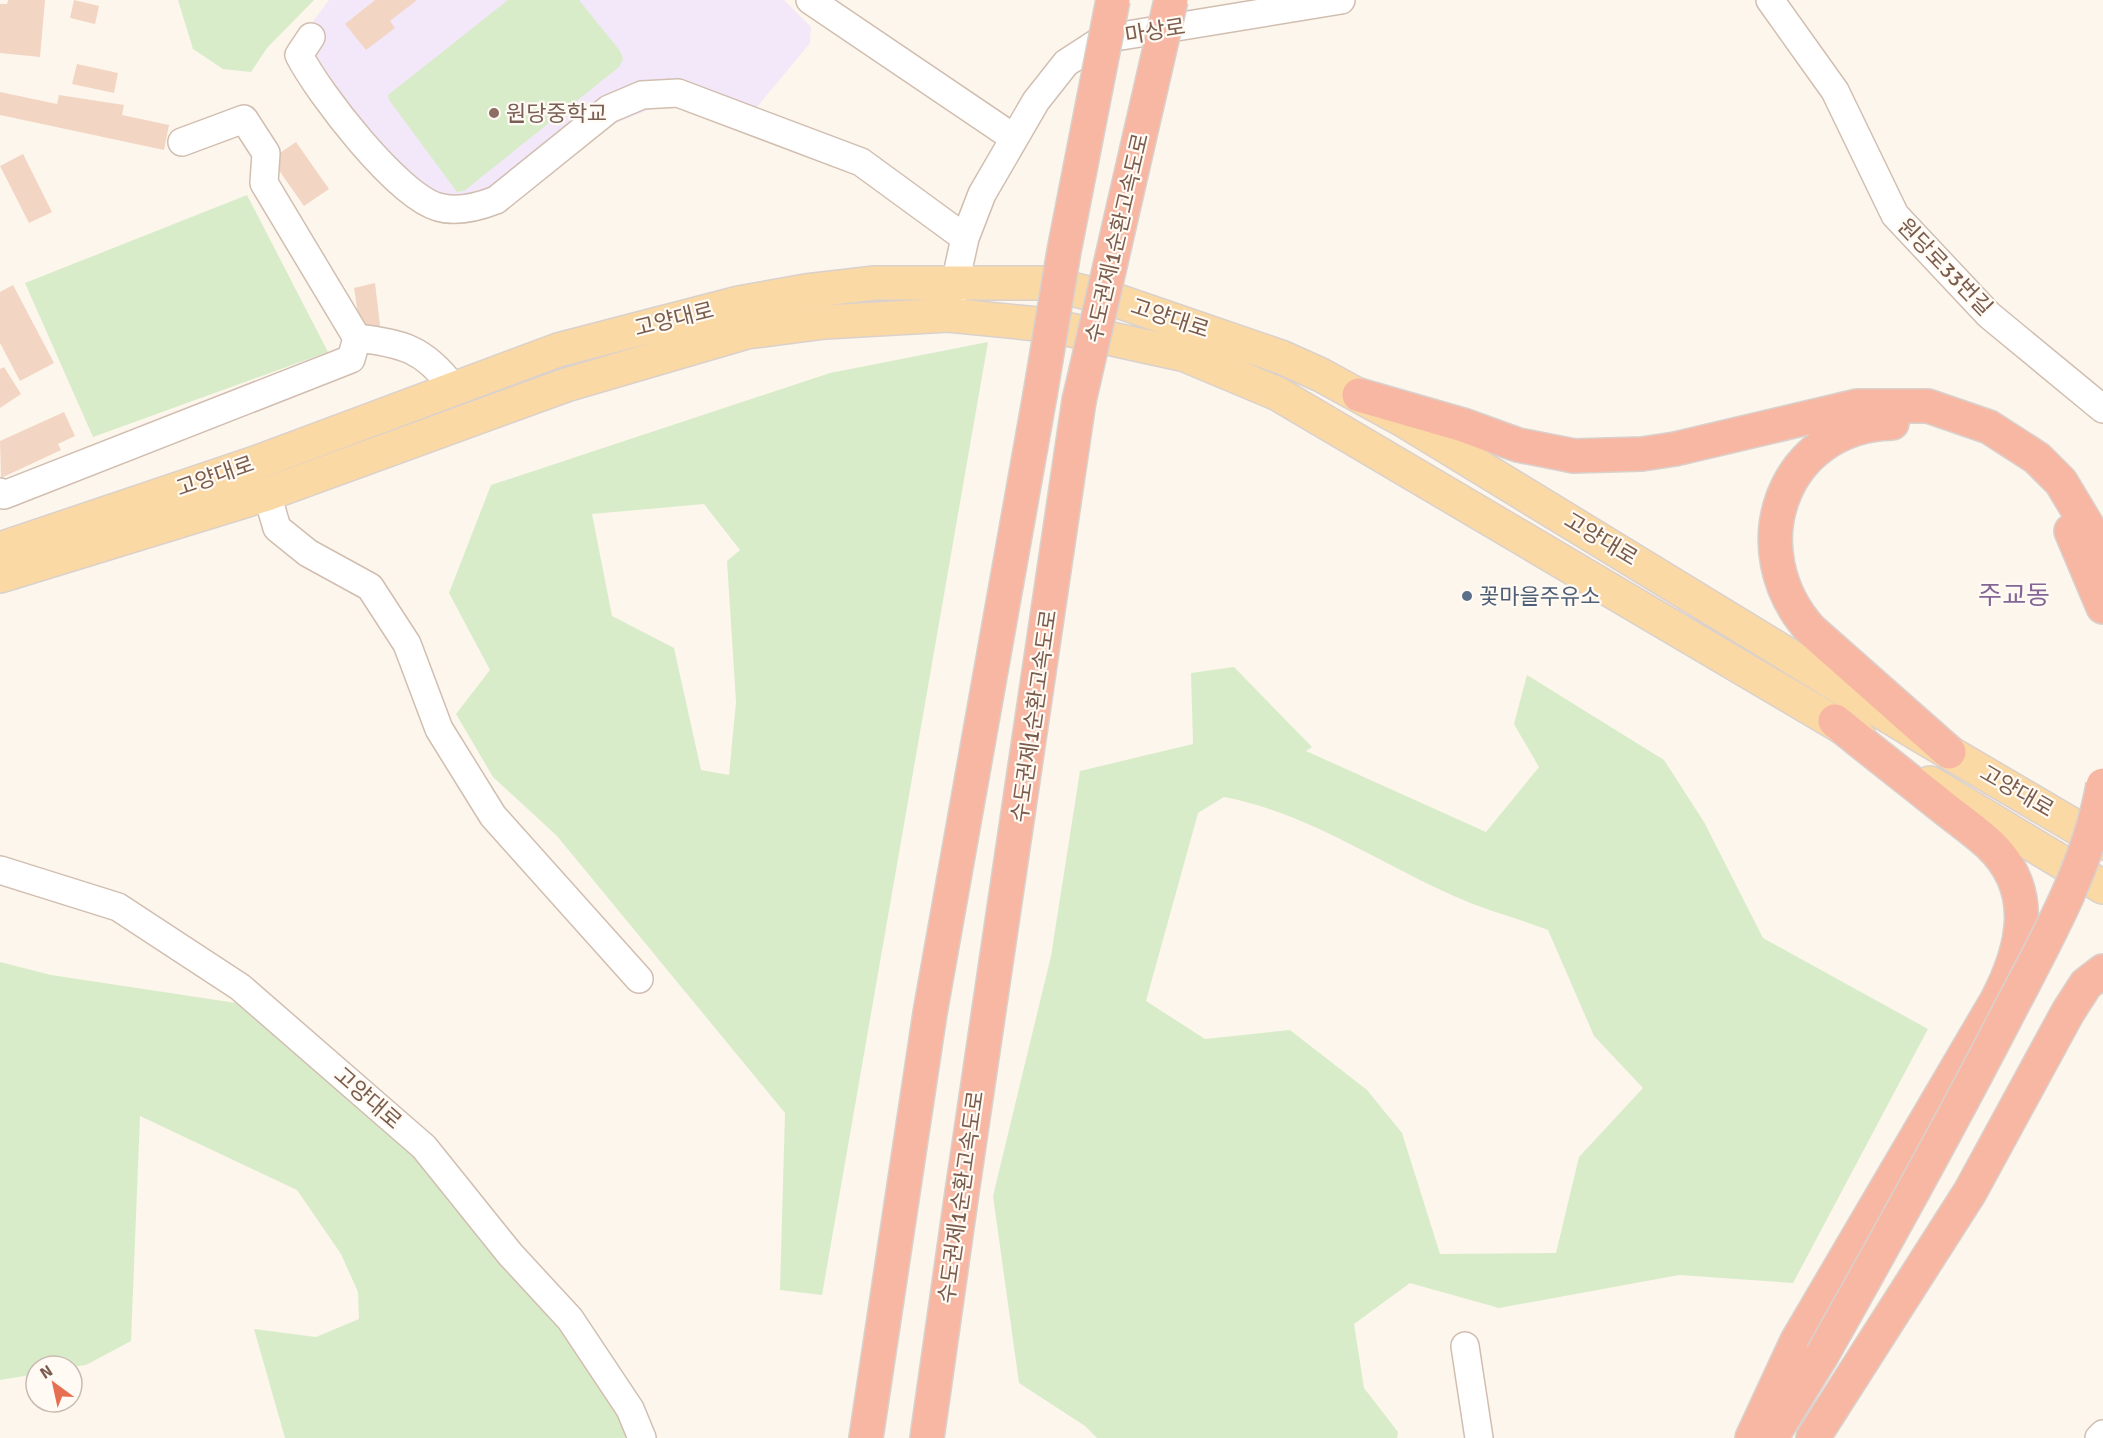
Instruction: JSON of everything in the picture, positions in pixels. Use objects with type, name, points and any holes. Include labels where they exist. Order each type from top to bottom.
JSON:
[{"type":"highway","name":"수도권제1순환고속도로","points":[[867,1438],[928,1024],[1066,239],[1113,0]]},
{"type":"highway","name":"수도권제1순환고속도로","points":[[927,1438],[962,1181],[1013,856],[1079,401],[1171,0]]},
{"type":"highway","points":[[1359,395],[1463,425],[1518,445],[1574,456],[1642,454],[1675,449],[1857,406],[1928,406],[1989,427],[2037,458],[2061,482],[2103,552]]},
{"type":"highway","points":[[1949,752],[1833,651],[1796,613],[1782,585],[1776,563],[1774,537],[1776,516],[1791,479],[1823,444],[1844,433],[1872,423],[1906,422],[1937,427],[1968,437],[1991,450],[2038,486],[2057,507],[2075,538],[2103,607]]},
{"type":"highway","points":[[1752,1438],[1797,1341],[1997,1000],[2013,970],[2021,942],[2022,913],[2012,873],[1990,845],[1835,721]]},
{"type":"highway","points":[[1796,1438],[1833,1353],[2056,922],[2092,827],[2103,784]]},
{"type":"highway","points":[[1772,1438],[1833,1353],[1945,1175],[2024,1028],[2069,938],[2103,848]]},
{"type":"highway","points":[[1813,1438],[1970,1192],[2068,1012],[2086,984],[2103,971]]},
{"type":"highway","points":[[950,1438],[962,1341],[962,1181]]},
{"type":"main road","name":"고양대로","points":[[0,549],[255,463],[558,350],[739,303],[806,291],[875,283],[1047,284],[1112,299],[1281,357],[1359,395],[2103,843]]},
{"type":"main road","name":"고양대로","points":[[0,576],[267,494],[566,385],[747,332],[825,322],[948,315],[1048,325],[1185,355],[1278,394],[1835,721],[2103,887]]},
{"type":"street","points":[[810,0],[1014,138]]},
{"type":"street","name":"마상로","points":[[948,315],[965,238],[981,194],[1036,101],[1066,63],[1103,39],[1341,0]]},
{"type":"street","name":"원당로33번길","points":[[1770,0],[1835,91],[1895,215],[1989,315],[2103,409]]},
{"type":"street","points":[[311,37],[299,56],[309,76],[385,169],[415,194],[437,207],[456,210],[480,207],[496,200],[609,109],[642,95],[678,93],[861,162],[965,238]]},
{"type":"street","points":[[0,492],[4,495],[351,359],[357,338],[264,183],[266,153],[244,119],[182,142]]},
{"type":"street","points":[[357,338],[393,342],[411,349],[430,359],[452,386],[461,387]]},
{"type":"street","name":"고양대로","points":[[267,494],[277,528],[308,553],[370,587],[407,644],[439,729],[493,816],[639,979]]},
{"type":"street","name":"고양대로","points":[[0,870],[118,907],[194,956],[240,987],[424,1147],[510,1254],[570,1319],[630,1409],[642,1438]]},
{"type":"street","points":[[1465,1346],[1479,1438]]},
{"type":"street","points":[[2099,1438],[2103,1434]]},
{"type":"shaded area","name":"원당중학교","points":[[329,0],[784,0],[811,27],[810,43],[747,119],[702,103],[656,107],[616,123],[576,147],[503,205],[416,200],[299,40]]},
{"type":"green space","points":[[178,0],[314,0],[267,48],[251,72],[223,69],[193,49]]},
{"type":"green space","points":[[508,0],[579,0],[620,51],[623,59],[619,67],[464,191],[457,192],[389,100],[388,95]]},
{"type":"green space","points":[[247,195],[328,352],[93,437],[25,283]]},
{"type":"green space","points":[[988,342],[822,1295],[780,1290],[785,1113],[557,836],[493,777],[456,714],[490,670],[449,593],[491,485],[830,373]],"holes":[[[704,504],[740,550],[727,561],[736,702],[729,775],[701,770],[674,648],[612,616],[592,514]]]},
{"type":"green space","points":[[1234,667],[1312,747],[1306,751],[1486,832],[1539,767],[1514,724],[1527,675],[1664,760],[1704,822],[1763,938],[1928,1029],[1793,1283],[1679,1275],[1499,1308],[1410,1283],[1354,1324],[1364,1388],[1398,1432],[1397,1438],[1097,1438],[1085,1426],[1019,1383],[993,1196],[1051,956],[1080,771],[1193,744],[1191,673]],"holes":[[[1224,797],[1255,804],[1313,826],[1465,901],[1548,930],[1594,1036],[1643,1088],[1579,1157],[1556,1253],[1440,1254],[1402,1133],[1367,1090],[1290,1030],[1205,1039],[1146,1001],[1198,813]]]},
{"type":"green space","points":[[0,962],[51,975],[236,1003],[421,1161],[605,1378],[630,1438],[285,1438],[254,1329],[316,1337],[359,1319],[358,1292],[341,1254],[297,1190],[140,1116],[131,1341],[84,1365],[84,1354],[24,1354],[24,1376],[0,1380]]},
{"type":"building","points":[[8,0],[45,0],[40,57],[0,53],[0,4],[7,4]]},
{"type":"building","points":[[74,0],[99,6],[95,24],[70,18]]},
{"type":"building","points":[[375,0],[417,0],[390,21],[395,28],[366,50],[345,24]]},
{"type":"building","points":[[77,64],[118,73],[114,93],[72,84]]},
{"type":"building","points":[[0,92],[57,104],[59,95],[124,105],[122,115],[169,125],[164,150],[0,115]]},
{"type":"building","points":[[296,142],[329,189],[304,206],[271,159]]},
{"type":"building","points":[[23,154],[52,212],[29,223],[0,166]]},
{"type":"building","points":[[375,283],[380,325],[377,330],[360,327],[354,288]]},
{"type":"building","points":[[13,285],[54,363],[20,381],[0,343],[0,292]]},
{"type":"building","points":[[4,367],[21,394],[0,408],[0,369]]},
{"type":"building","points":[[64,412],[75,436],[58,444],[61,450],[1,478],[0,441]]},
{"type":"place","name":"원당중학교","points":[[494,113]]},
{"type":"place","name":"꽃마을주유소","points":[[1467,596]]},
{"type":"district","name":"주교동","points":[[2014,596]]}]
